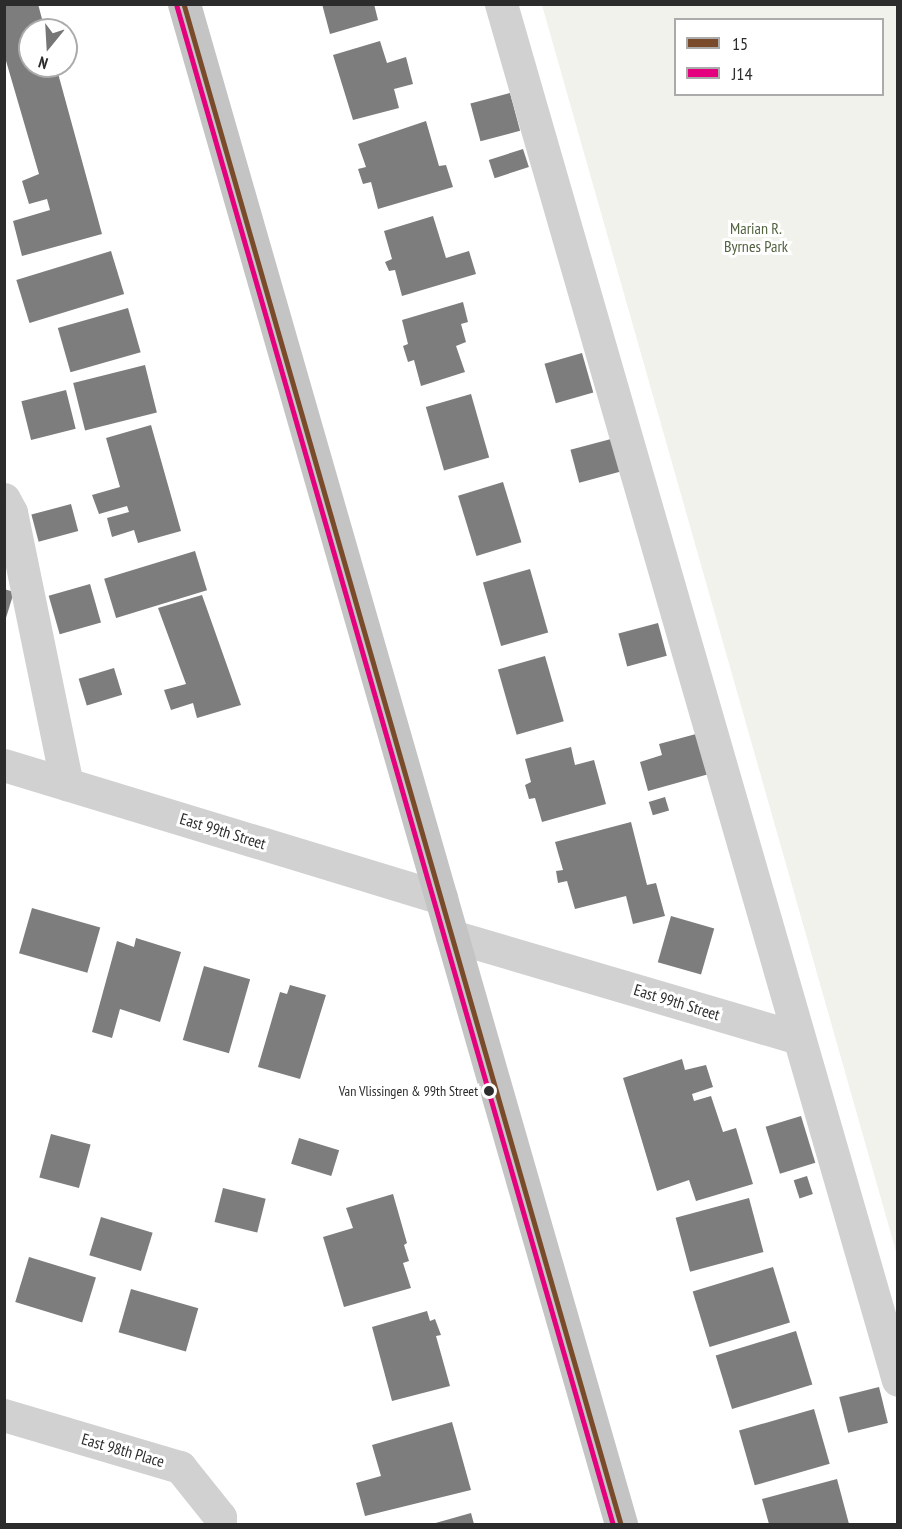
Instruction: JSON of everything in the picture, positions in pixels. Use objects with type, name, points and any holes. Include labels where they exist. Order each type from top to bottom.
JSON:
[{"type":"main road","points":[[184,4],[621,1524]]},
{"type":"street","points":[[501,4],[897,1380]]},
{"type":"street","points":[[4,499],[11,512],[67,784]]},
{"type":"street","name":"East 99th Street","points":[[4,765],[441,898]]},
{"type":"street","name":"East 99th Street","points":[[452,936],[798,1038]]},
{"type":"street","name":"East 98th Place","points":[[4,1415],[180,1467],[220,1521]]},
{"type":"green space","name":"Marian R. Byrnes Park","points":[[542,5],[897,5],[897,1255]]},
{"type":"building","points":[[4,4],[38,4],[42,18],[18,18],[18,78],[59,78],[102,234],[22,256],[13,221],[50,210],[47,199],[29,204],[22,181],[39,174],[4,54]]},
{"type":"building","points":[[322,4],[374,4],[378,20],[330,34]]},
{"type":"building","points":[[380,41],[387,63],[406,57],[413,84],[394,89],[399,108],[353,120],[333,55]]},
{"type":"building","points":[[510,93],[520,131],[480,141],[470,104]]},
{"type":"building","points":[[426,121],[439,166],[446,165],[453,187],[378,209],[371,182],[363,184],[358,169],[366,167],[358,144]]},
{"type":"building","points":[[523,149],[529,167],[495,178],[489,160]]},
{"type":"building","points":[[433,216],[446,258],[469,251],[476,274],[402,296],[395,270],[389,271],[385,262],[392,259],[384,231]]},
{"type":"building","points":[[111,251],[124,294],[29,323],[16,280]]},
{"type":"building","points":[[463,302],[468,322],[461,324],[466,342],[456,346],[465,372],[421,386],[414,360],[408,362],[403,346],[408,344],[402,320]]},
{"type":"building","points":[[128,308],[141,352],[71,372],[58,328]]},
{"type":"building","points":[[582,353],[593,392],[556,403],[545,364]]},
{"type":"building","points":[[145,365],[157,413],[85,430],[73,383]]},
{"type":"building","points":[[66,390],[76,429],[31,440],[21,401]]},
{"type":"building","points":[[471,394],[489,457],[444,470],[426,407]]},
{"type":"building","points":[[151,425],[181,531],[138,543],[134,530],[112,537],[107,518],[129,512],[127,506],[99,514],[92,495],[120,487],[106,438]]},
{"type":"building","points":[[611,439],[620,472],[579,483],[570,450]]},
{"type":"building","points":[[503,482],[521,542],[476,556],[458,496]]},
{"type":"building","points":[[71,504],[78,531],[39,542],[31,515]]},
{"type":"building","points":[[195,551],[207,590],[116,618],[104,579]]},
{"type":"building","points":[[530,569],[548,632],[501,646],[483,583]]},
{"type":"building","points":[[90,584],[101,622],[60,634],[49,596]]},
{"type":"building","points":[[4,589],[14,592],[5,621],[4,621]]},
{"type":"building","points":[[202,595],[241,705],[197,718],[193,703],[171,710],[164,690],[186,684],[158,608]]},
{"type":"building","points":[[658,623],[667,656],[627,666],[618,634]]},
{"type":"building","points":[[545,656],[564,721],[517,735],[498,670]]},
{"type":"building","points":[[114,668],[122,695],[87,706],[79,679]]},
{"type":"building","points":[[696,734],[709,774],[648,791],[640,762],[662,755],[659,744]]},
{"type":"building","points":[[571,747],[575,765],[594,760],[606,804],[542,822],[535,798],[529,799],[525,785],[531,782],[525,759]]},
{"type":"building","points":[[665,797],[669,810],[653,815],[649,802]]},
{"type":"building","points":[[631,822],[647,885],[656,883],[665,916],[633,924],[626,896],[575,909],[567,881],[558,883],[556,871],[563,870],[555,842]]},
{"type":"building","points":[[32,908],[100,928],[87,973],[19,953]]},
{"type":"building","points":[[671,916],[714,928],[701,975],[658,962]]},
{"type":"building","points":[[136,938],[181,952],[160,1022],[120,1009],[112,1038],[92,1032],[117,941],[134,947]]},
{"type":"building","points":[[204,966],[250,979],[229,1053],[183,1040]]},
{"type":"building","points":[[290,985],[326,995],[300,1079],[258,1067],[280,992],[287,994]]},
{"type":"building","points":[[682,1059],[685,1070],[706,1065],[713,1087],[692,1094],[694,1101],[711,1096],[723,1132],[736,1128],[753,1184],[696,1201],[689,1180],[657,1191],[623,1078]]},
{"type":"building","points":[[801,1116],[815,1163],[780,1174],[766,1127]]},
{"type":"building","points":[[51,1134],[91,1145],[79,1188],[39,1177]]},
{"type":"building","points":[[299,1138],[339,1150],[331,1176],[291,1164]]},
{"type":"building","points":[[807,1176],[813,1194],[800,1198],[794,1180]]},
{"type":"building","points":[[223,1188],[266,1199],[257,1233],[215,1222]]},
{"type":"building","points":[[393,1194],[407,1243],[404,1245],[409,1261],[403,1263],[411,1288],[344,1307],[323,1237],[353,1228],[346,1208]]},
{"type":"building","points":[[749,1198],[763,1252],[690,1272],[676,1218]]},
{"type":"building","points":[[101,1217],[153,1233],[141,1271],[89,1255]]},
{"type":"building","points":[[29,1257],[96,1277],[82,1322],[15,1302]]},
{"type":"building","points":[[773,1267],[790,1322],[710,1347],[693,1292]]},
{"type":"building","points":[[131,1289],[198,1308],[186,1352],[119,1332]]},
{"type":"building","points":[[427,1311],[430,1321],[435,1319],[441,1335],[436,1336],[450,1386],[392,1401],[372,1327]]},
{"type":"building","points":[[796,1331],[812,1385],[732,1409],[716,1356]]},
{"type":"building","points":[[879,1387],[888,1423],[848,1433],[839,1397]]},
{"type":"building","points":[[814,1409],[830,1464],[755,1485],[739,1430]]},
{"type":"building","points":[[452,1422],[471,1490],[365,1516],[356,1483],[381,1476],[372,1445]]},
{"type":"building","points":[[837,1479],[849,1524],[769,1524],[762,1499]]},
{"type":"building","points":[[471,1513],[474,1524],[432,1524]]},
{"type":"transit line","name":"15","points":[[184,4],[621,1524]]},
{"type":"transit line","name":"J14","points":[[177,6],[613,1524]]},
{"type":"place","name":"Van Vlissingen & 99th Street","points":[[489,1091]]}]
